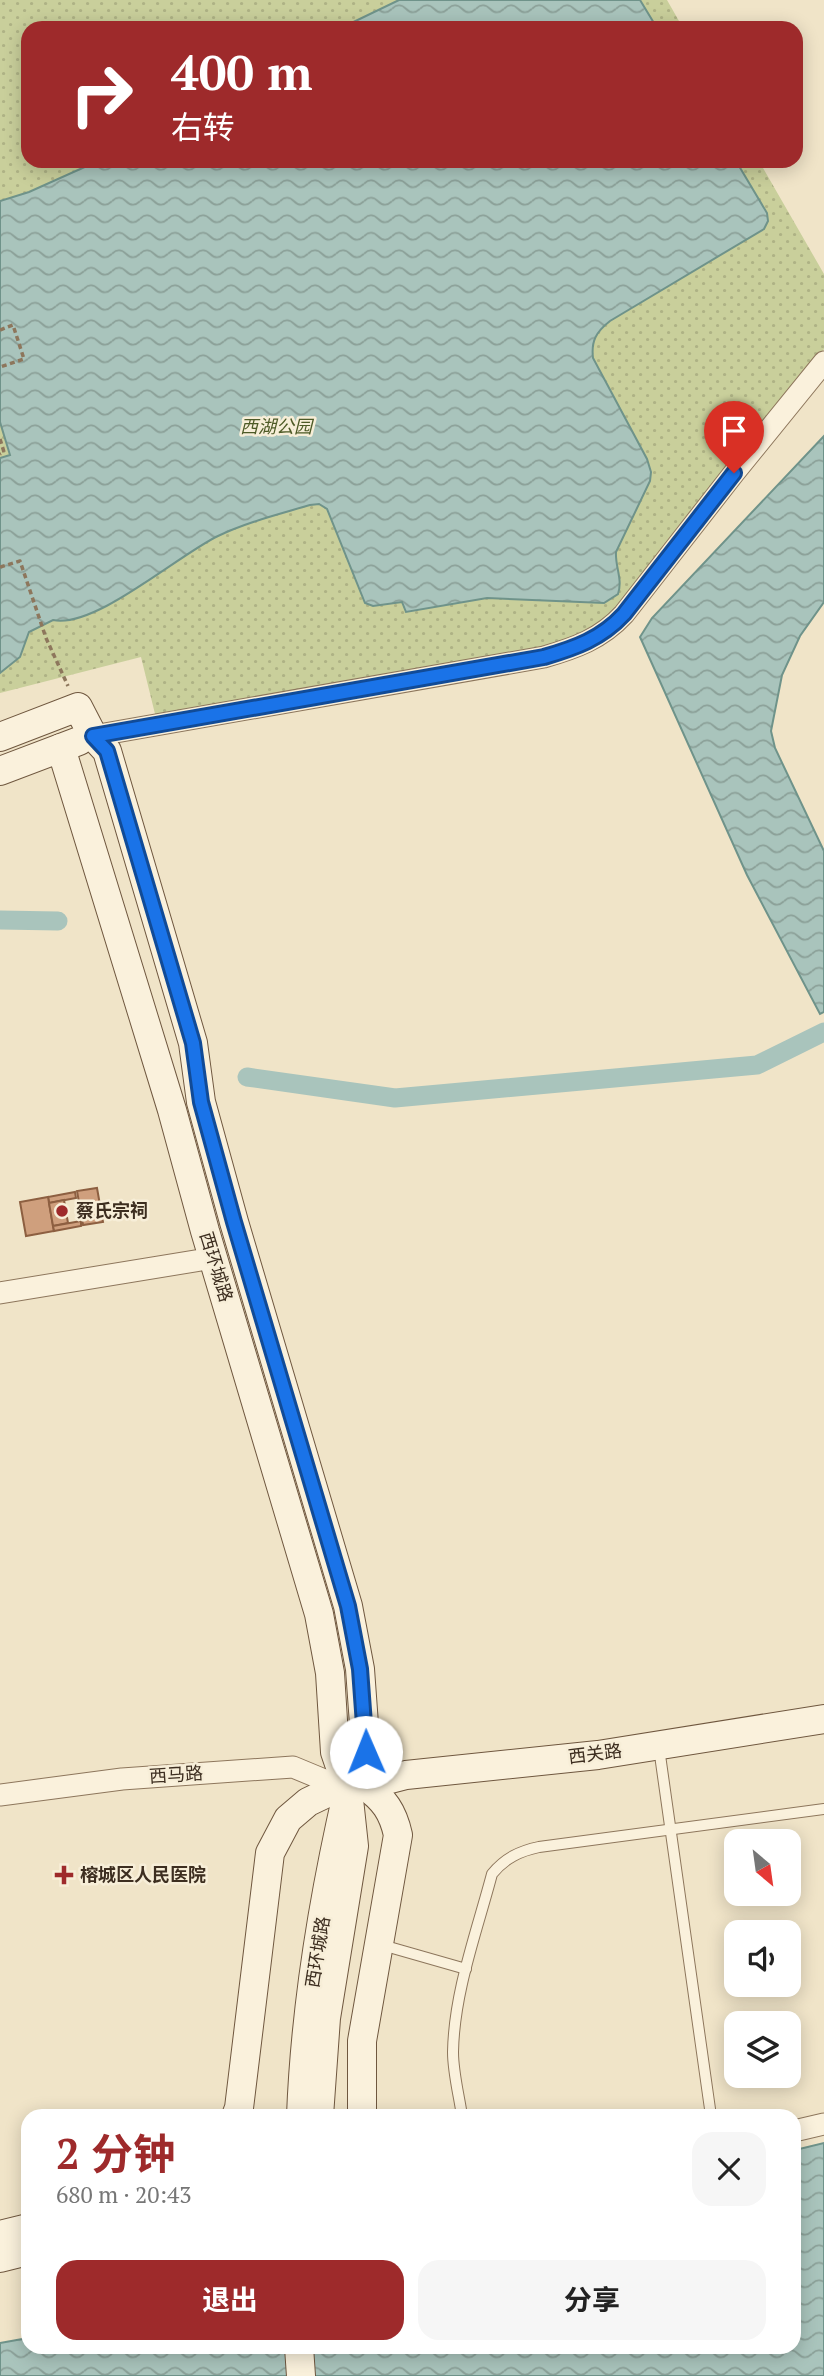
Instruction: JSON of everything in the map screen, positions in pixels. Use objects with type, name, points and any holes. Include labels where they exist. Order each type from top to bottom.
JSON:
[{"type":"main road","name":"西环城路","points":[[78,707],[93,736],[107,751],[193,1043],[201,1102],[348,1606],[360,1669],[366,1752],[357,1788],[336,1843],[308,2016],[301,2109]]},
{"type":"main road","points":[[0,737],[78,707]]},
{"type":"main road","points":[[0,771],[93,736]]},
{"type":"main road","name":"西环城路","points":[[61,748],[172,1110],[319,1614],[330,1673],[335,1752],[357,1788],[354,1846],[326,2018],[320,2109]]},
{"type":"main road","name":"西关路","points":[[238,2109],[270,1853],[288,1819],[308,1802],[331,1791],[357,1788],[406,1774],[598,1755],[824,1719]]},
{"type":"main road","points":[[357,1788],[380,1796],[398,1835],[362,2041],[362,2109]]},
{"type":"main road","points":[[0,2235],[21,2230]]},
{"type":"main road","points":[[0,2258],[21,2253]]},
{"type":"main road","points":[[300,2354],[302,2376]]},
{"type":"main road","points":[[318,2354],[320,2376]]},
{"type":"street","points":[[93,736],[544,657],[586,643],[605,632],[624,614],[824,362]]},
{"type":"street","points":[[0,1293],[213,1258]]},
{"type":"street","name":"西马路","points":[[0,1796],[122,1779],[293,1767],[357,1788]]},
{"type":"street","points":[[801,2129],[824,2124]]},
{"type":"lane","points":[[658,1745],[710,2109]]},
{"type":"lane","points":[[461,2109],[453,2054],[466,1969],[492,1874],[506,1860],[539,1847],[824,1809]]},
{"type":"lane","points":[[379,1944],[466,1969]]},
{"type":"path","points":[[0,330],[13,326],[24,359],[0,367]]},
{"type":"path","points":[[0,439],[4,453],[0,454]]},
{"type":"path","points":[[0,568],[20,561],[46,638],[78,707]]},
{"type":"green space","name":"西湖公园","points":[[0,0],[667,0],[679,21],[21,21],[21,168],[763,168],[824,274],[824,349],[605,627],[548,652],[156,718],[141,657],[0,693]]},
{"type":"water","points":[[399,0],[640,0],[653,21],[356,21]]},
{"type":"water","name":"西湖公园","points":[[82,168],[740,168],[767,213],[768,221],[764,229],[610,321],[601,329],[594,342],[593,358],[647,459],[651,472],[650,481],[616,552],[620,583],[618,594],[604,603],[487,598],[406,612],[402,602],[373,606],[365,603],[327,509],[319,504],[310,505],[252,522],[218,536],[113,602],[71,620],[53,620],[29,632],[20,657],[0,673],[0,458],[10,455],[0,422],[0,201],[29,192]]},
{"type":"water","points":[[824,436],[824,602],[800,636],[782,675],[771,731],[775,748],[824,851],[824,1012],[820,1014],[747,875],[640,637],[652,618]]},
{"type":"water","points":[[824,2143],[824,2376],[0,2376],[0,2343],[21,2339],[21,2354],[801,2354],[801,2149]]},
{"type":"building","points":[[97,1188],[103,1222],[83,1225],[77,1191]]},
{"type":"building","points":[[75,1192],[76,1198],[49,1203],[48,1197]]},
{"type":"building","points":[[48,1197],[54,1231],[26,1236],[20,1202]]},
{"type":"building","points":[[64,1200],[68,1223],[53,1226],[49,1203]]},
{"type":"building","points":[[81,1221],[81,1226],[54,1231],[53,1226]]},
{"type":"waterway","points":[[0,920],[58,921]]},
{"type":"waterway","points":[[247,1077],[395,1098],[757,1065],[824,1032]]},
{"type":"place","name":"蔡氏宗祠","points":[[62,1211]]},
{"type":"place","name":"榕城区人民医院","points":[[64,1875]]},
{"type":"route","points":[[366,1752],[360,1669],[348,1606],[234,1222],[201,1102],[193,1043],[107,751],[93,736],[544,657],[575,648],[615,624],[734,473]]}]
